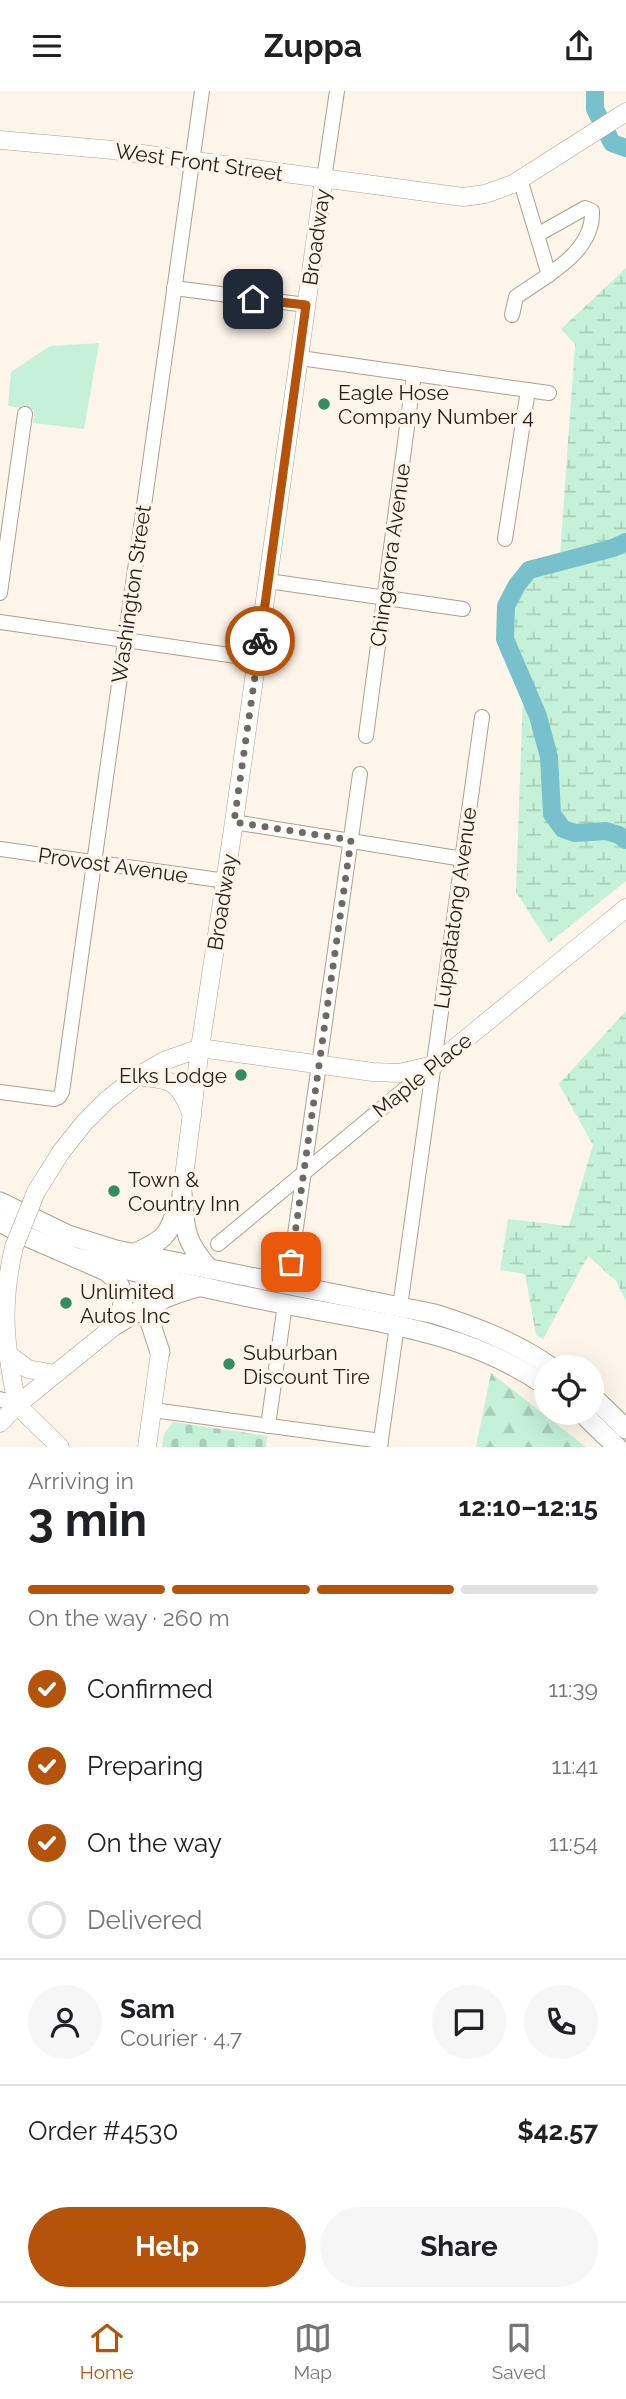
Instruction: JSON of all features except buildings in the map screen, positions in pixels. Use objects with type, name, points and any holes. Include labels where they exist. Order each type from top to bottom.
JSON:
[{"type":"highway","points":[[134,1254],[160,1242],[172,1226],[182,1193]]},
{"type":"highway","points":[[182,1193],[185,1230],[189,1241],[209,1269]]},
{"type":"highway","points":[[0,1202],[68,1235],[134,1254],[288,1284],[399,1316],[502,1359],[534,1379]]},
{"type":"highway","points":[[0,1222],[106,1271],[118,1282],[125,1300],[117,1324]]},
{"type":"highway","points":[[77,1258],[198,1287],[285,1304],[469,1325],[504,1340],[534,1357]]},
{"type":"highway","points":[[117,1324],[153,1301],[198,1287]]},
{"type":"highway","points":[[153,1301],[148,1316],[160,1352]]},
{"type":"highway","points":[[604,1408],[626,1429]]},
{"type":"highway","points":[[594,1425],[617,1447]]},
{"type":"main road","name":"West Front Street","points":[[0,140],[192,160],[463,197],[492,192],[520,179],[625,113]]},
{"type":"main road","name":"Broadway","points":[[182,1193],[200,1048],[226,881],[324,179]]},
{"type":"main road","name":"Maple Place","points":[[434,1065],[626,908]]},
{"type":"main road","points":[[0,1423],[9,1402],[3,1308],[14,1247],[36,1192],[61,1152],[107,1100],[136,1077],[164,1061],[200,1048],[399,1073],[434,1065]]},
{"type":"main road","points":[[136,1077],[159,1078],[174,1084],[186,1099],[192,1117]]},
{"type":"main road","points":[[9,1402],[55,1374],[117,1324]]},
{"type":"main road","points":[[147,1447],[160,1352]]},
{"type":"main road","points":[[6,1353],[28,1369],[55,1374]]},
{"type":"main road","points":[[9,1402],[60,1447]]},
{"type":"street","name":"Washington Street","points":[[0,1092],[45,1098],[59,1097],[62,1092],[202,91]]},
{"type":"street","name":"Broadway","points":[[324,179],[337,91]]},
{"type":"street","points":[[520,179],[549,275]]},
{"type":"street","points":[[512,315],[516,297],[549,275],[584,240],[592,211],[585,208],[537,235]]},
{"type":"street","points":[[174,288],[306,305]]},
{"type":"street","points":[[300,358],[549,393]]},
{"type":"street","name":"Chingarora Avenue","points":[[366,736],[414,374]]},
{"type":"street","points":[[505,539],[528,390]]},
{"type":"street","points":[[0,593],[25,414]]},
{"type":"street","points":[[268,580],[463,609]]},
{"type":"street","points":[[0,622],[257,659]]},
{"type":"street","name":"Luppatatong Avenue","points":[[381,1444],[482,717]]},
{"type":"street","points":[[288,1284],[360,774]]},
{"type":"street","points":[[234,822],[463,859]]},
{"type":"street","name":"Provost Avenue","points":[[0,849],[226,881]]},
{"type":"street","name":"Maple Place","points":[[218,1244],[434,1065]]},
{"type":"street","points":[[268,1426],[285,1304]]},
{"type":"street","points":[[153,1410],[381,1444]]},
{"type":"green space","points":[[626,268],[626,881],[549,943],[516,892],[523,695],[499,647],[501,603],[522,570],[560,555],[575,344],[561,329]]},
{"type":"green space","points":[[99,343],[84,429],[33,423],[34,410],[8,406],[11,372],[50,346]]},
{"type":"green space","points":[[626,1011],[626,1301],[616,1281],[588,1256],[543,1339],[536,1335],[525,1274],[500,1270],[508,1219],[569,1226],[593,1145],[559,1084]]},
{"type":"green space","points":[[491,1373],[534,1406],[534,1425],[558,1425],[586,1447],[476,1447]]},
{"type":"green space","points":[[173,1422],[267,1436],[266,1447],[162,1447],[164,1434]]},
{"type":"waterway","points":[[595,91],[595,109],[612,143],[626,148]]},
{"type":"waterway","points":[[626,542],[613,548],[529,570],[506,606],[505,639],[538,716],[549,757],[552,814],[563,829],[575,833],[606,831],[626,840]]},
{"type":"way so far","points":[[260,641],[234,822],[351,840],[291,1262]]},
{"type":"place","name":"Eagle Hose Company Number 4","points":[[324,404]]},
{"type":"place","name":"Elks Lodge","points":[[241,1075]]},
{"type":"place","name":"Town & Country Inn","points":[[114,1191]]},
{"type":"place","name":"Unlimited Autos Inc","points":[[66,1303]]},
{"type":"place","name":"Suburban Discount Tire","points":[[229,1364]]},
{"type":"route","points":[[253,299],[306,305],[260,641]]}]
